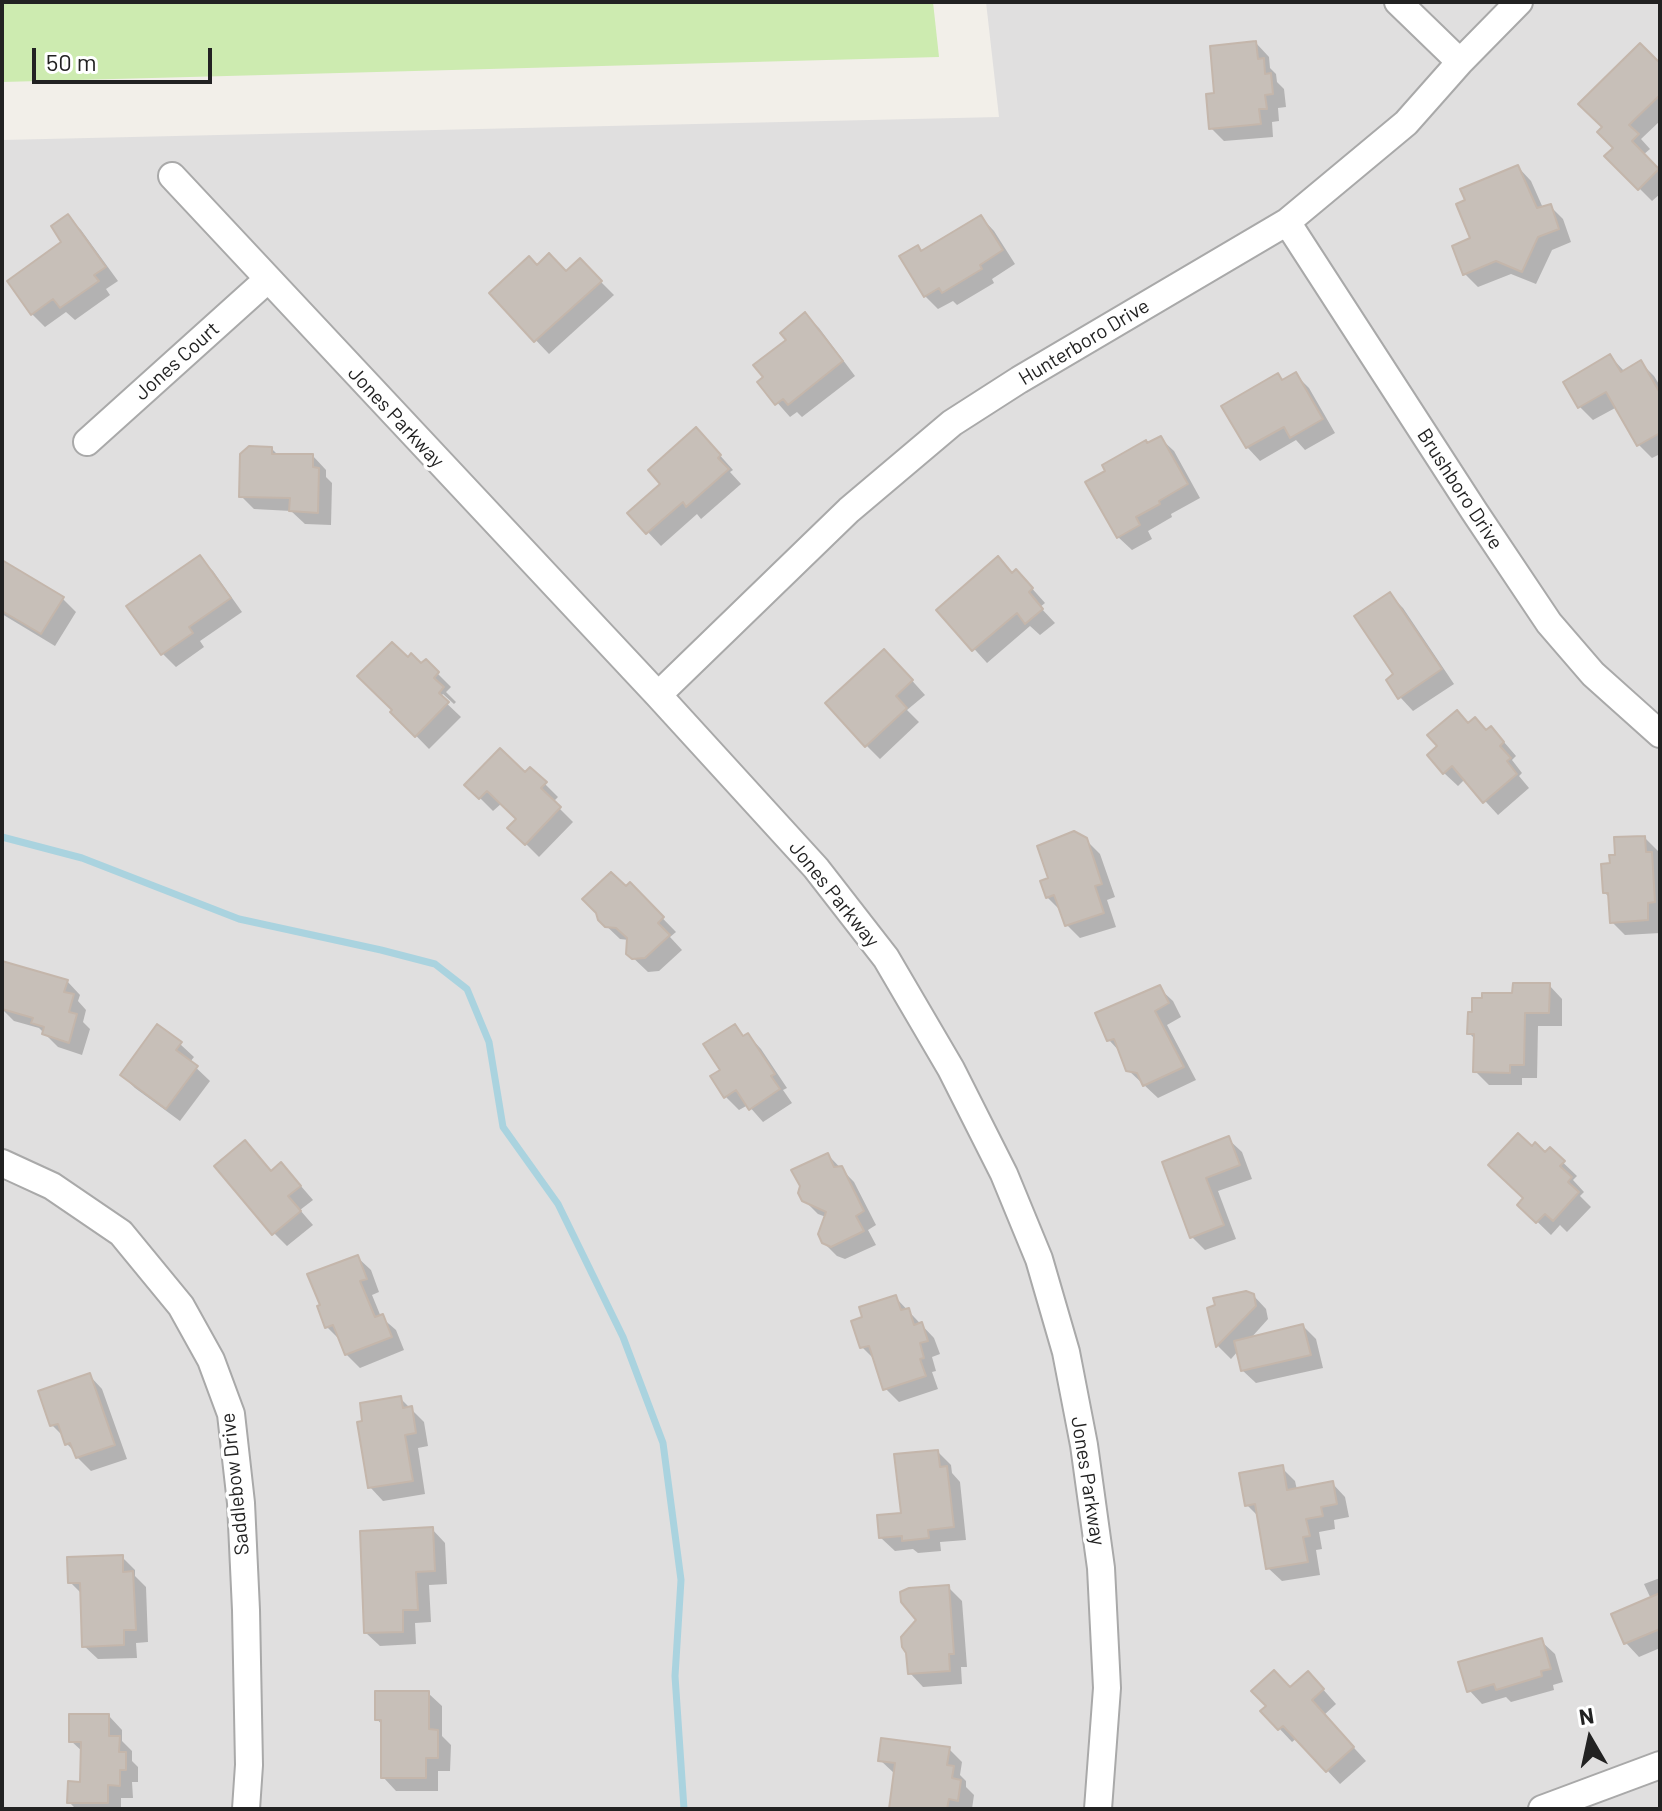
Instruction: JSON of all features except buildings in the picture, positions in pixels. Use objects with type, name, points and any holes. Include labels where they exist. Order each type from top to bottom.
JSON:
[{"type":"street","points":[[1398,2],[1460,62]]},
{"type":"street","name":"Hunterboro Drive","points":[[658,695],[849,510],[952,423],[1019,380],[1287,222],[1406,123],[1519,2]]},
{"type":"street","name":"Jones Parkway","points":[[172,176],[816,868],[886,958],[951,1069],[1004,1174],[1039,1259],[1069,1368],[1084,1445],[1101,1568],[1107,1688],[1098,1809]]},
{"type":"street","name":"Brushboro Drive","points":[[1287,222],[1549,623],[1593,674],[1660,734]]},
{"type":"street","name":"Jones Court","points":[[87,442],[267,280]]},
{"type":"street","name":"Saddlebow Drive","points":[[2,1163],[52,1186],[121,1233],[181,1306],[211,1360],[231,1414],[241,1503],[249,1765],[246,1809]]},
{"type":"street","points":[[1542,1809],[1658,1771]]},
{"type":"shaded area","points":[[986,2],[1660,2],[1660,1809],[2,1809],[2,140],[999,117]]},
{"type":"green space","points":[[2,2],[933,2],[939,57],[2,82]]},
{"type":"waterway","points":[[2,837],[82,858],[239,919],[435,964],[467,989],[489,1042],[503,1127],[558,1204],[623,1337],[663,1443],[681,1580],[675,1676],[684,1809]]}]
